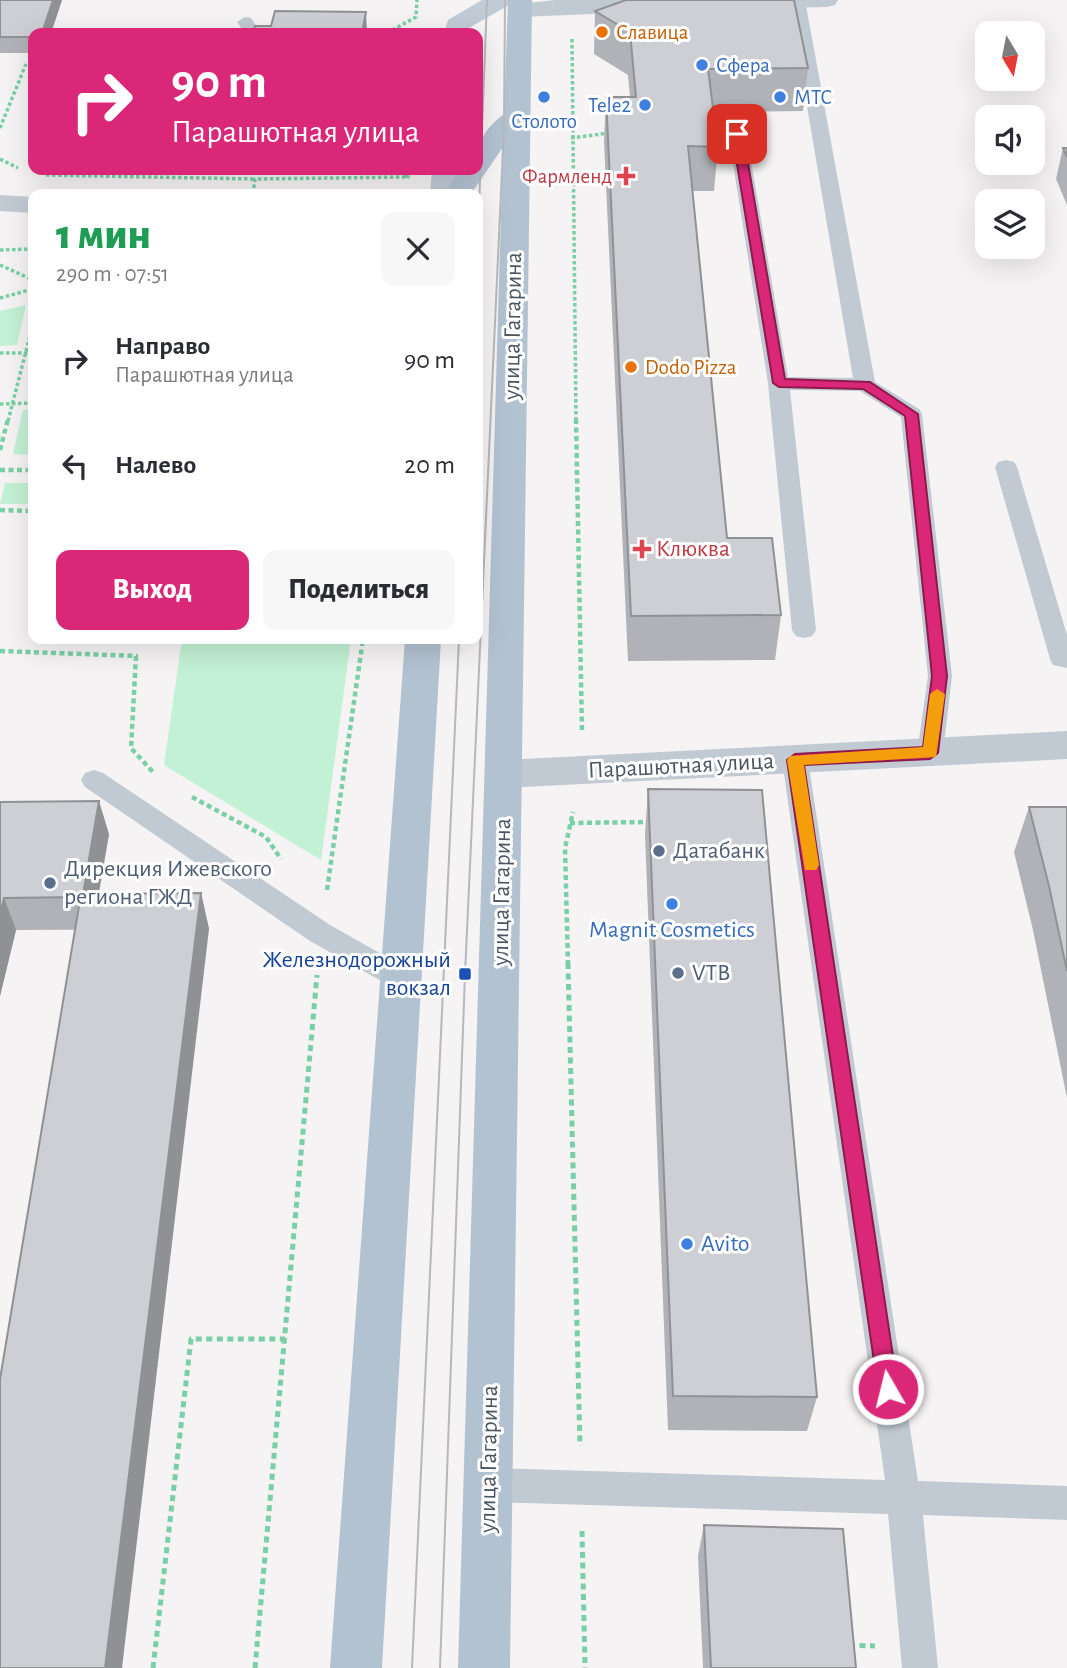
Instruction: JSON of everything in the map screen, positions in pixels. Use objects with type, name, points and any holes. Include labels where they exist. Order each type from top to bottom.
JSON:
[{"type":"main road","name":"улица Гагарина","points":[[484,1668],[517,117],[513,4]]},
{"type":"main road","points":[[483,157],[504,127],[517,117]]},
{"type":"main road","points":[[356,1668],[423,644]]},
{"type":"street","points":[[718,2],[823,0]]},
{"type":"street","points":[[457,28],[457,25],[513,4],[573,6],[692,3]]},
{"type":"street","points":[[0,204],[28,205]]},
{"type":"street","name":"Парашютная улица","points":[[505,775],[1067,746]]},
{"type":"lane","points":[[797,0],[866,385]]},
{"type":"lane","points":[[736,126],[779,383],[804,630]]},
{"type":"lane","points":[[779,383],[866,385],[911,414],[940,676],[930,753]]},
{"type":"lane","points":[[1006,467],[1062,659],[1067,659]]},
{"type":"lane","points":[[795,760],[904,1498],[920,1668]]},
{"type":"lane","points":[[94,780],[320,933],[400,978]]},
{"type":"lane","points":[[488,1485],[1067,1503]]},
{"type":"path","points":[[396,28],[416,17],[417,0]]},
{"type":"path","points":[[573,6],[571,138],[583,771],[565,848],[585,1668]]},
{"type":"path","points":[[0,128],[26,64]]},
{"type":"path","points":[[571,138],[612,132]]},
{"type":"path","points":[[0,159],[20,170]]},
{"type":"path","points":[[44,175],[255,179],[408,177],[405,175]]},
{"type":"path","points":[[254,189],[255,179]]},
{"type":"path","points":[[0,250],[28,249]]},
{"type":"path","points":[[0,265],[28,278]]},
{"type":"path","points":[[0,298],[28,290]]},
{"type":"path","points":[[0,450],[28,342]]},
{"type":"path","points":[[0,353],[25,353]]},
{"type":"path","points":[[0,404],[28,403]]},
{"type":"path","points":[[0,470],[28,470]]},
{"type":"path","points":[[0,510],[28,511]]},
{"type":"path","points":[[255,1668],[320,933],[362,644]]},
{"type":"path","points":[[0,651],[136,656],[131,748],[160,780]]},
{"type":"path","points":[[184,793],[266,837],[287,868]]},
{"type":"path","points":[[570,823],[653,822]]},
{"type":"path","points":[[153,1668],[191,1339],[285,1339]]},
{"type":"green space","points":[[26,305],[17,345],[0,346],[0,311]]},
{"type":"green space","points":[[23,410],[28,410],[28,455],[13,454]]},
{"type":"green space","points":[[5,483],[28,483],[28,504],[0,504]]},
{"type":"green space","points":[[181,644],[350,644],[321,860],[164,765]]},
{"type":"building","points":[[0,0],[53,0],[44,28],[28,28],[28,37],[0,37]]},
{"type":"building","points":[[626,0],[794,0],[808,68],[708,69],[718,147],[688,146],[727,538],[772,538],[781,615],[631,616],[606,97],[636,97],[630,32],[595,11]]},
{"type":"building","points":[[275,11],[366,12],[363,28],[254,28],[271,26]]},
{"type":"building","points":[[648,789],[762,790],[817,1397],[673,1396]]},
{"type":"building","points":[[99,801],[83,894],[80,897],[4,898],[0,915],[0,802]]},
{"type":"building","points":[[1029,807],[1067,807],[1067,971],[1049,886]]},
{"type":"building","points":[[201,893],[105,1668],[0,1668],[0,1379],[81,894]]},
{"type":"building","points":[[704,1525],[843,1529],[856,1668],[711,1668]]},
{"type":"tram line","points":[[483,103],[487,0]]},
{"type":"tram line","points":[[483,583],[504,127],[505,0]]},
{"type":"tram line","points":[[480,175],[480,189]]},
{"type":"tram line","points":[[412,1668],[459,644]]},
{"type":"tram line","points":[[440,1668],[465,974],[480,644]]},
{"type":"slow traffic","points":[[811,865],[795,760],[930,753],[937,694]]},
{"type":"place","name":"Славица","points":[[602,32]]},
{"type":"place","name":"Сфера","points":[[702,65]]},
{"type":"place","name":"Столото","points":[[544,97]]},
{"type":"place","name":"МТС","points":[[780,97]]},
{"type":"place","name":"Tele2","points":[[645,105]]},
{"type":"place","name":"Фармленд","points":[[626,176]]},
{"type":"place","name":"Dodo Pizza","points":[[631,367]]},
{"type":"place","name":"Клюква","points":[[642,549]]},
{"type":"place","name":"Датабанк","points":[[659,851]]},
{"type":"place","name":"Дирекция Ижевского региона ГЖД","points":[[50,883]]},
{"type":"place","name":"Magnit Cosmetics","points":[[672,904]]},
{"type":"place","name":"VTB","points":[[678,973]]},
{"type":"place","name":"Железнодорожный вокзал","points":[[465,974]]},
{"type":"place","name":"Avito","points":[[687,1244]]},
{"type":"route","points":[[737,134],[779,383],[866,385],[911,414],[940,676],[930,753],[795,760],[888,1389]]}]
